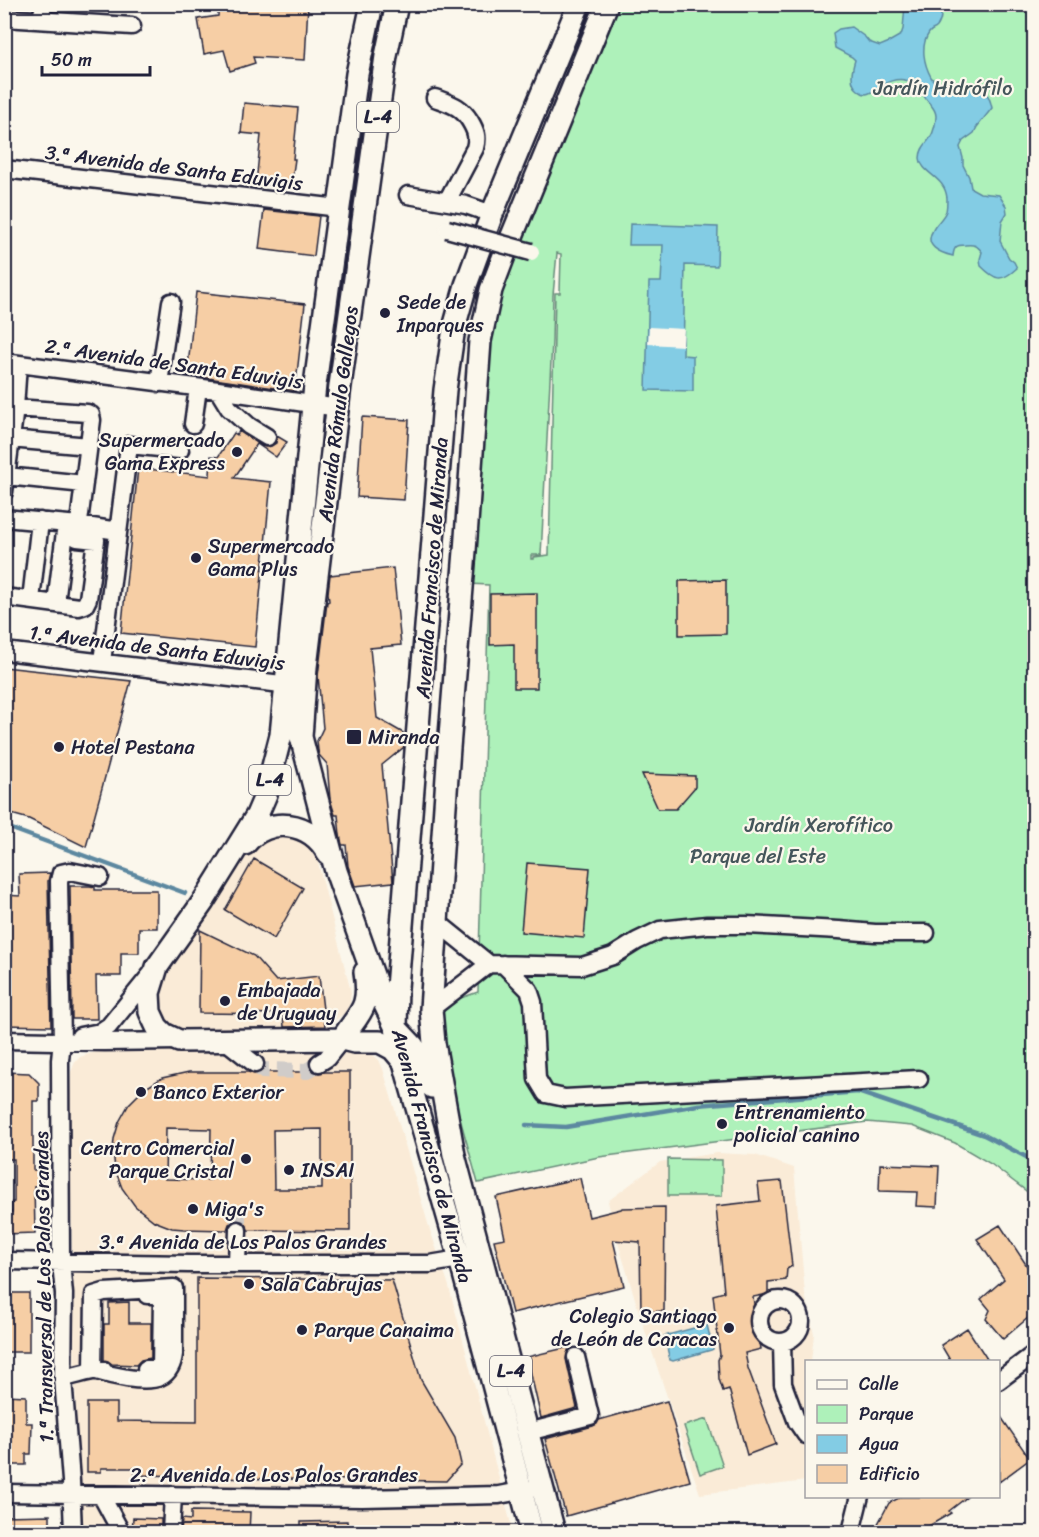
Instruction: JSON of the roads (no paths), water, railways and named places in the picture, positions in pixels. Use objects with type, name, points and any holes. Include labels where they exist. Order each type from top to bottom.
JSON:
[{"type":"main road","name":"Avenida Rómulo Gallegos","points":[[372,4],[357,75],[313,404],[295,686],[302,737],[336,871],[356,930],[378,992],[396,1028],[413,1046],[426,1067],[454,1155]]},
{"type":"main road","name":"Avenida Rómulo Gallegos","points":[[156,967],[227,865],[257,815],[266,794],[295,686],[338,408],[386,56],[397,4]]},
{"type":"main road","name":"Avenida Francisco de Miranda","points":[[555,1533],[543,1487],[534,1436],[470,1257],[405,1062],[396,1028],[401,939],[445,390],[454,328],[466,285],[492,214],[579,4]]},
{"type":"main road","name":"Avenida Francisco de Miranda","points":[[532,1533],[520,1491],[470,1257],[434,1043],[431,1009],[480,341],[491,290],[607,4]]},
{"type":"main road","name":"L-4","points":[[227,865],[248,839],[257,832],[274,825],[282,825],[298,828],[318,838],[336,871]]},
{"type":"main road","points":[[356,930],[370,945],[380,949],[393,946],[401,939]]},
{"type":"main road","name":"L-4","points":[[342,1039],[359,1016],[365,1002],[364,968],[356,930]]},
{"type":"main road","name":"L-4","points":[[156,967],[149,993],[150,1012],[157,1027],[164,1034],[179,1041]]},
{"type":"main road","points":[[179,1041],[342,1039],[354,1042],[380,1042],[393,1049],[405,1062]]},
{"type":"street","points":[[4,18],[43,12],[132,26]]},
{"type":"street","points":[[435,99],[456,106],[465,112],[475,129],[477,139],[475,148],[447,201]]},
{"type":"street","name":"3.ª Avenida de Santa Eduvigis","points":[[4,169],[339,208]]},
{"type":"street","points":[[408,195],[466,204],[492,214]]},
{"type":"street","points":[[447,229],[531,252]]},
{"type":"street","points":[[159,382],[171,302]]},
{"type":"street","name":"2.ª Avenida de Santa Eduvigis","points":[[11,363],[338,408]]},
{"type":"street","points":[[11,363],[15,408],[5,484],[84,484]]},
{"type":"street","points":[[193,424],[198,388]]},
{"type":"street","points":[[218,390],[229,408],[267,438]]},
{"type":"street","points":[[15,408],[91,415],[84,484],[72,525],[56,603]]},
{"type":"street","points":[[10,439],[89,446]]},
{"type":"street","points":[[102,662],[129,445],[180,450]]},
{"type":"street","points":[[4,518],[118,531]]},
{"type":"street","points":[[31,600],[40,521]]},
{"type":"street","points":[[4,597],[79,607],[85,605],[88,599],[96,540],[77,538],[72,525]]},
{"type":"street","name":"1.ª Avenida de Santa Eduvigis","points":[[4,651],[295,686]]},
{"type":"street","name":"1.ª Transversal de Los Palos Grandes","points":[[73,1533],[63,1378],[59,881],[61,873],[70,871],[100,877]]},
{"type":"street","points":[[437,922],[523,982],[530,990],[533,1002],[537,1079],[546,1094],[565,1098],[919,1079]]},
{"type":"street","points":[[431,1009],[496,964],[582,966],[613,956],[660,930],[707,925],[789,927],[875,933],[926,933]]},
{"type":"street","points":[[62,1041],[100,1032],[110,1026],[156,967]]},
{"type":"street","points":[[319,1063],[327,1058],[342,1039]]},
{"type":"street","points":[[4,1041],[179,1041]]},
{"type":"street","points":[[227,1042],[255,1064]]},
{"type":"street","points":[[237,1264],[238,1230]]},
{"type":"street","name":"3.ª Avenida de Los Palos Grandes","points":[[4,1261],[430,1264],[470,1257]]},
{"type":"street","points":[[63,1378],[93,1370],[118,1377],[158,1379],[172,1364],[174,1353],[174,1288],[64,1294]]},
{"type":"street","points":[[93,1370],[94,1294]]},
{"type":"street","points":[[782,1342],[783,1384],[797,1422],[805,1432]]},
{"type":"street","points":[[1000,1380],[1035,1354]]},
{"type":"street","points":[[534,1436],[591,1416],[576,1356]]},
{"type":"street","name":"2.ª Avenida de Los Palos Grandes","points":[[4,1492],[385,1497],[500,1495],[543,1487]]},
{"type":"street","points":[[101,1494],[121,1533]]},
{"type":"street","points":[[171,1533],[173,1495]]},
{"type":"street","points":[[851,1533],[860,1498]]},
{"type":"water","points":[[905,5],[939,5],[940,7],[940,21],[926,38],[924,49],[926,66],[935,83],[951,91],[970,85],[977,86],[984,90],[990,100],[992,108],[974,133],[963,141],[960,147],[971,188],[980,193],[999,195],[1006,206],[1007,213],[1002,221],[1000,241],[1017,268],[1002,278],[994,277],[981,266],[982,252],[975,246],[958,246],[953,256],[938,251],[930,240],[934,228],[945,214],[947,198],[942,185],[921,163],[920,155],[931,136],[936,113],[920,90],[906,80],[895,80],[872,92],[862,93],[855,87],[852,80],[855,60],[835,48],[833,33],[839,29],[851,27],[869,42],[880,46],[901,35]]},
{"type":"water","points":[[630,224],[718,227],[717,266],[685,265],[683,355],[693,356],[693,391],[646,390],[649,282],[661,282],[663,245],[629,245]]},
{"type":"water","points":[[707,1325],[713,1349],[670,1360],[664,1336]]},
{"type":"waterway","points":[[4,826],[185,893]]},
{"type":"waterway","points":[[526,1125],[566,1127],[698,1105],[858,1092],[984,1135],[1034,1161]]},
{"type":"tunnel","points":[[255,1064],[262,1070],[307,1071],[319,1063]]},
{"type":"tunnel","points":[[238,1205],[238,1230]]},
{"type":"place","name":"Sede de Inparques","points":[[385,313]]},
{"type":"place","name":"Supermercado Gama Express","points":[[237,452]]},
{"type":"place","name":"Supermercado Gama Plus","points":[[196,558]]},
{"type":"place","name":"Miranda","points":[[354,737]]},
{"type":"place","name":"Hotel Pestana","points":[[59,747]]},
{"type":"place","name":"Embajada de Uruguay","points":[[225,1001]]},
{"type":"place","name":"Banco Exterior","points":[[141,1092]]},
{"type":"place","name":"Entrenamiento policial canino","points":[[722,1124]]},
{"type":"place","name":"Centro Comercial Parque Cristal","points":[[246,1159]]},
{"type":"place","name":"INSAI","points":[[289,1170]]},
{"type":"place","name":"Miga's","points":[[193,1209]]},
{"type":"place","name":"Sala Cabrujas","points":[[249,1284]]},
{"type":"place","name":"Colegio Santiago de León de Caracas","points":[[729,1328]]},
{"type":"place","name":"Parque Canaima","points":[[302,1330]]},
{"type":"park label","name":"Jardín Hidrófilo","points":[[943,88]]},
{"type":"park label","name":"Jardín Xerofítico","points":[[819,825]]},
{"type":"park label","name":"Parque del Este","points":[[758,856]]}]
